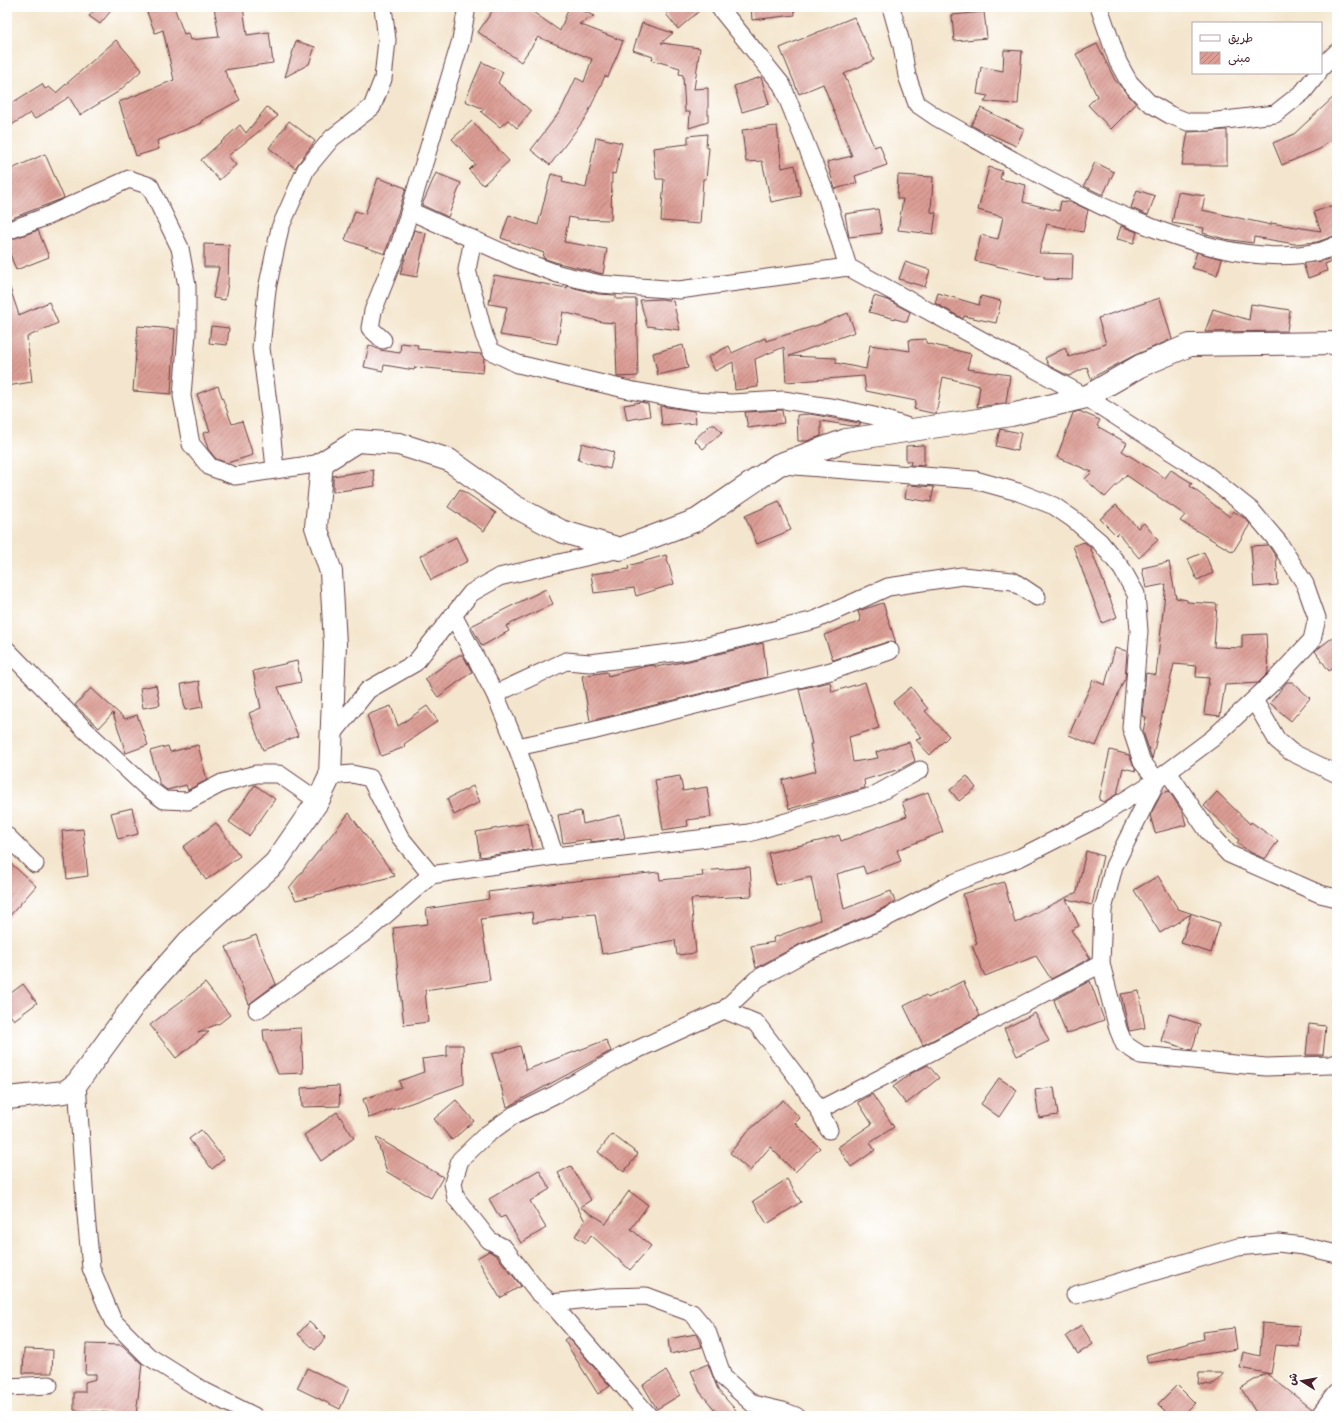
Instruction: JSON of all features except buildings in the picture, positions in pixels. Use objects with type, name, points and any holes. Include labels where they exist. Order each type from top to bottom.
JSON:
[{"type":"main road","points":[[7,1098],[65,1092],[77,1083],[142,994],[188,942],[275,863],[318,801],[330,776],[335,644],[330,572],[316,527],[322,463],[357,441],[399,444],[449,460],[514,506],[561,531],[620,549],[696,520],[778,465],[846,440],[1011,415],[1086,397],[1140,366],[1190,345],[1337,343]]},
{"type":"street","points":[[275,469],[261,348],[267,289],[280,228],[306,169],[332,138],[372,107],[383,79],[387,40],[383,7]]},
{"type":"street","points":[[383,340],[370,328],[373,311],[400,243],[410,211],[461,40],[467,7]]},
{"type":"street","points":[[719,7],[782,85],[825,192],[848,267]]},
{"type":"street","points":[[891,7],[902,46],[907,76],[917,104],[936,118],[1079,196],[1147,226],[1233,251],[1277,256],[1318,252],[1337,244]]},
{"type":"street","points":[[1099,7],[1116,56],[1130,82],[1148,102],[1170,115],[1188,122],[1209,122],[1275,114],[1303,92],[1317,74]]},
{"type":"street","points":[[1322,67],[1337,52]]},
{"type":"street","points":[[7,231],[45,218],[129,179],[150,186],[180,248],[187,286],[187,333],[182,396],[191,444],[210,467],[235,476],[322,463]]},
{"type":"street","points":[[410,211],[517,259],[558,274],[600,284],[679,290],[848,267],[1086,397],[1202,472],[1252,511],[1279,544],[1305,584],[1317,618],[1312,640],[1274,681],[1213,738],[1163,776],[1094,820],[1021,857],[953,883],[876,923],[806,952],[757,979],[724,1010],[623,1056],[556,1094],[514,1115],[486,1135],[460,1160],[453,1183],[456,1198],[490,1240],[504,1248],[538,1292],[551,1303],[649,1416]]},
{"type":"street","points":[[473,239],[467,270],[484,335],[492,351],[518,364],[629,390],[691,401],[732,403],[783,400],[836,408],[874,416],[915,429]]},
{"type":"street","points":[[778,465],[975,480],[1018,492],[1054,506],[1073,519],[1100,542],[1122,569],[1136,594],[1139,631],[1131,728],[1142,762],[1163,776],[1207,830],[1229,854],[1320,894],[1337,898]]},
{"type":"street","points":[[332,735],[368,690],[416,663],[471,593],[499,578],[620,549]]},
{"type":"street","points":[[495,694],[566,660],[590,663],[688,651],[815,620],[888,587],[962,576],[1013,581],[1037,597]]},
{"type":"street","points":[[453,615],[495,694],[516,747],[555,856]]},
{"type":"street","points":[[7,650],[84,729],[144,786],[164,800],[188,801],[222,783],[256,774],[278,774],[318,801]]},
{"type":"street","points":[[516,747],[592,731],[831,671],[890,651]]},
{"type":"street","points":[[1254,700],[1277,740],[1291,752],[1337,774]]},
{"type":"street","points":[[257,1010],[367,931],[431,875],[555,856],[749,833],[873,796],[920,770]]},
{"type":"street","points":[[330,776],[352,774],[370,778],[400,837],[431,875]]},
{"type":"street","points":[[1163,776],[1114,866],[1103,910],[1101,964],[1118,1029],[1124,1044],[1141,1055],[1266,1067],[1330,1065],[1337,1063]]},
{"type":"street","points":[[7,836],[34,864]]},
{"type":"street","points":[[819,1110],[1101,964]]},
{"type":"street","points":[[724,1010],[756,1023],[796,1075],[819,1110],[828,1130]]},
{"type":"street","points":[[77,1083],[86,1215],[92,1268],[113,1320],[148,1356],[202,1390],[254,1416]]},
{"type":"street","points":[[1075,1295],[1238,1247],[1278,1243],[1303,1246],[1337,1254]]},
{"type":"street","points":[[551,1303],[608,1297],[646,1296],[692,1313],[706,1331],[723,1377],[753,1404],[783,1411],[796,1416]]},
{"type":"street","points":[[7,1387],[49,1385]]},
{"type":"street","points":[[1318,1416],[1337,1392]]}]
